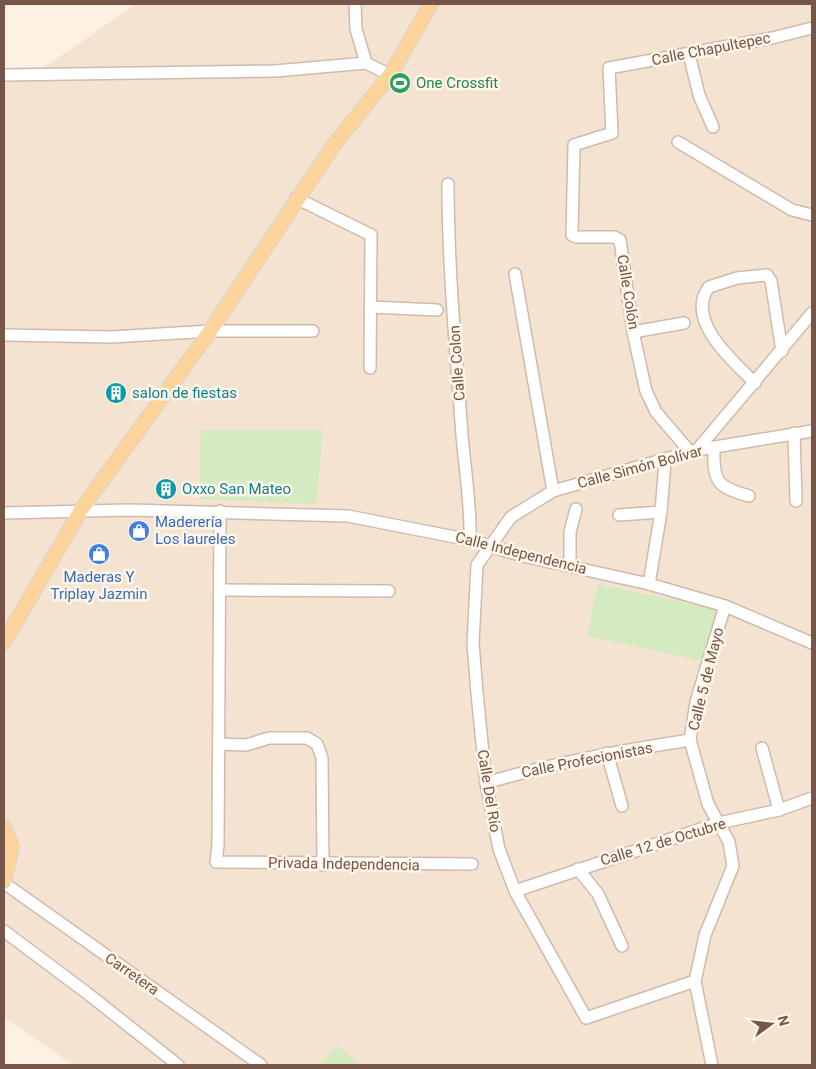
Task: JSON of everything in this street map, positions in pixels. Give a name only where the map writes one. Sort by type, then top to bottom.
[{"type":"main road","points":[[4,642],[81,510],[210,330],[296,198],[333,146],[390,75],[431,4]]},
{"type":"main road","points":[[4,827],[12,847],[4,882]]},
{"type":"street","points":[[355,4],[356,29],[366,63]]},
{"type":"street","name":"Calle Chapultepec","points":[[608,68],[689,54],[812,28]]},
{"type":"street","points":[[689,54],[699,95],[713,127]]},
{"type":"street","points":[[4,75],[275,70],[366,63],[390,75]]},
{"type":"street","name":"Calle Colón","points":[[608,68],[612,133],[574,146],[572,234],[576,237],[614,237],[620,240],[633,332],[646,391],[656,412],[694,452]]},
{"type":"street","points":[[678,142],[792,210],[812,215]]},
{"type":"street","name":"Calle Colon","points":[[448,184],[448,235],[462,437],[471,510],[470,540]]},
{"type":"street","points":[[296,198],[371,235],[370,368]]},
{"type":"street","points":[[515,274],[554,490]]},
{"type":"street","points":[[754,382],[722,350],[710,332],[703,313],[702,304],[709,287],[737,278],[767,275],[771,281],[782,352]]},
{"type":"street","points":[[371,308],[437,310]]},
{"type":"street","points":[[694,452],[782,352],[812,313]]},
{"type":"street","points":[[633,332],[684,323]]},
{"type":"street","points":[[4,335],[112,337],[210,330],[313,331]]},
{"type":"street","name":"Calle Simón Bolívar","points":[[489,546],[511,516],[554,490],[694,452],[812,431]]},
{"type":"street","points":[[794,433],[796,500]]},
{"type":"street","points":[[714,448],[714,472],[717,481],[729,490],[749,496]]},
{"type":"street","points":[[649,584],[661,512],[665,461]]},
{"type":"street","points":[[570,565],[570,532],[576,509]]},
{"type":"street","name":"Calle Independencia","points":[[4,513],[81,510],[220,511],[348,516],[470,540],[523,556],[649,584],[725,606],[812,643]]},
{"type":"street","points":[[220,511],[219,744],[246,746],[269,738],[307,738],[317,744],[322,758],[323,865]]},
{"type":"street","points":[[619,515],[661,512]]},
{"type":"street","name":"Calle Del Río","points":[[489,546],[477,565],[473,643],[486,782],[499,849],[515,891],[586,1018],[695,981]]},
{"type":"street","points":[[221,590],[389,591]]},
{"type":"street","name":"Calle 5 de Mayo","points":[[712,1065],[695,981],[705,935],[732,872],[730,842],[708,804],[690,740],[696,702],[725,606]]},
{"type":"street","name":"Calle Profecionistas","points":[[486,782],[546,765],[690,740]]},
{"type":"street","name":"Privada Independencia","points":[[219,744],[218,845],[216,862],[323,865],[472,864]]},
{"type":"street","points":[[762,748],[779,810]]},
{"type":"street","points":[[607,753],[622,806]]},
{"type":"street","name":"Calle 12 de Octubre","points":[[515,891],[719,823],[779,810],[812,798]]},
{"type":"street","points":[[578,869],[598,894],[622,946]]},
{"type":"street","name":"Carretera","points":[[4,882],[262,1065]]},
{"type":"street","points":[[4,931],[87,993],[178,1065]]},
{"type":"shaded area","points":[[136,4],[812,4],[812,1065],[73,1065],[4,1017],[4,84],[49,64]]},
{"type":"green space","points":[[201,430],[323,430],[316,504],[199,499]]},
{"type":"green space","points":[[598,584],[718,610],[707,662],[587,636]]},
{"type":"green space","points":[[337,1045],[360,1065],[320,1065]]},
{"type":"place","name":"One Crossfit","points":[[400,83]]},
{"type":"place","name":"salon de fiestas","points":[[116,393]]},
{"type":"place","name":"Oxxo San Mateo","points":[[166,489]]},
{"type":"place","name":"Maderería Los laureles","points":[[139,531]]},
{"type":"place","name":"Maderas Y Triplay Jazmin","points":[[99,554]]}]
